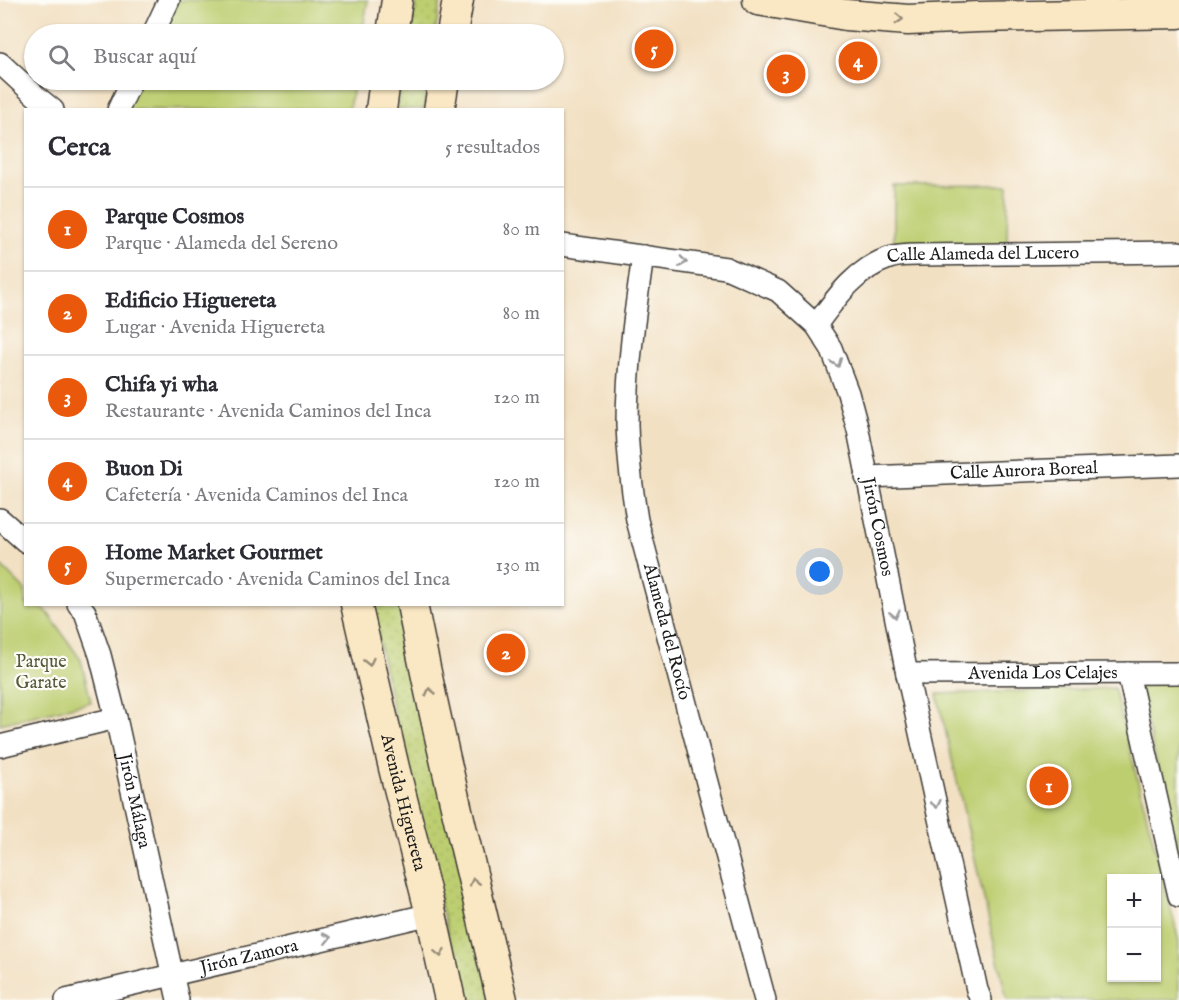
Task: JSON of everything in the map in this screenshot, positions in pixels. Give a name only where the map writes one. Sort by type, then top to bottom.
[{"type":"main road","points":[[393,24],[397,0]]},
{"type":"main road","points":[[454,24],[458,0]]},
{"type":"main road","points":[[758,0],[846,15],[908,20],[978,8],[1179,13]]},
{"type":"main road","points":[[381,108],[384,90]]},
{"type":"main road","points":[[439,108],[442,90]]},
{"type":"main road","name":"Avenida Higuereta","points":[[356,606],[393,768],[431,914],[450,1000]]},
{"type":"main road","points":[[412,606],[438,729],[502,1000]]},
{"type":"street","points":[[158,24],[169,0]]},
{"type":"street","points":[[0,63],[24,85]]},
{"type":"street","points":[[29,90],[51,108]]},
{"type":"street","points":[[119,108],[127,90]]},
{"type":"street","name":"Jirón Cosmos","points":[[564,245],[726,268],[778,291],[816,324],[831,348],[848,393],[858,430],[908,674],[981,1000]]},
{"type":"street","name":"Calle Alameda del Lucero","points":[[816,324],[843,290],[865,269],[890,257],[1179,252]]},
{"type":"street","name":"Alameda del Rocío","points":[[643,256],[632,336],[627,426],[630,474],[637,520],[765,1000]]},
{"type":"street","name":"Calle Aurora Boreal","points":[[866,477],[1179,465]]},
{"type":"street","points":[[0,519],[24,540]]},
{"type":"street","name":"Jirón Málaga","points":[[80,606],[85,612],[100,655],[116,718],[178,1000]]},
{"type":"street","points":[[1128,673],[1179,896]]},
{"type":"street","name":"Avenida Los Celajes","points":[[908,674],[1179,673]]},
{"type":"street","points":[[0,746],[116,718]]},
{"type":"street","name":"Jirón Zamora","points":[[66,1000],[431,914]]},
{"type":"green space","points":[[174,0],[368,0],[364,24],[163,24]]},
{"type":"green space","points":[[417,0],[441,0],[437,24],[412,24]]},
{"type":"green space","points":[[133,90],[352,90],[349,108],[125,108]]},
{"type":"green space","points":[[400,90],[427,90],[424,108],[397,108]]},
{"type":"green space","points":[[1008,185],[1007,244],[894,244],[894,186]]},
{"type":"green space","name":"Parque Garate","points":[[0,565],[24,589],[24,606],[41,606],[81,660],[91,702],[0,724]]},
{"type":"green space","points":[[371,606],[403,606],[492,1000],[464,1000],[394,715]]},
{"type":"green space","points":[[1142,679],[1179,679],[1179,859],[1138,685]]},
{"type":"green space","points":[[1114,688],[1179,941],[1179,1000],[1007,1000],[937,694]]},
{"type":"place","name":"Home Market Gourmet","points":[[654,49]]},
{"type":"place","name":"Buon Di","points":[[858,61]]},
{"type":"place","name":"Chifa yi wha","points":[[786,74]]},
{"type":"place","name":"Edificio Higuereta","points":[[506,653]]},
{"type":"place","name":"Parque Cosmos","points":[[1049,786]]}]
